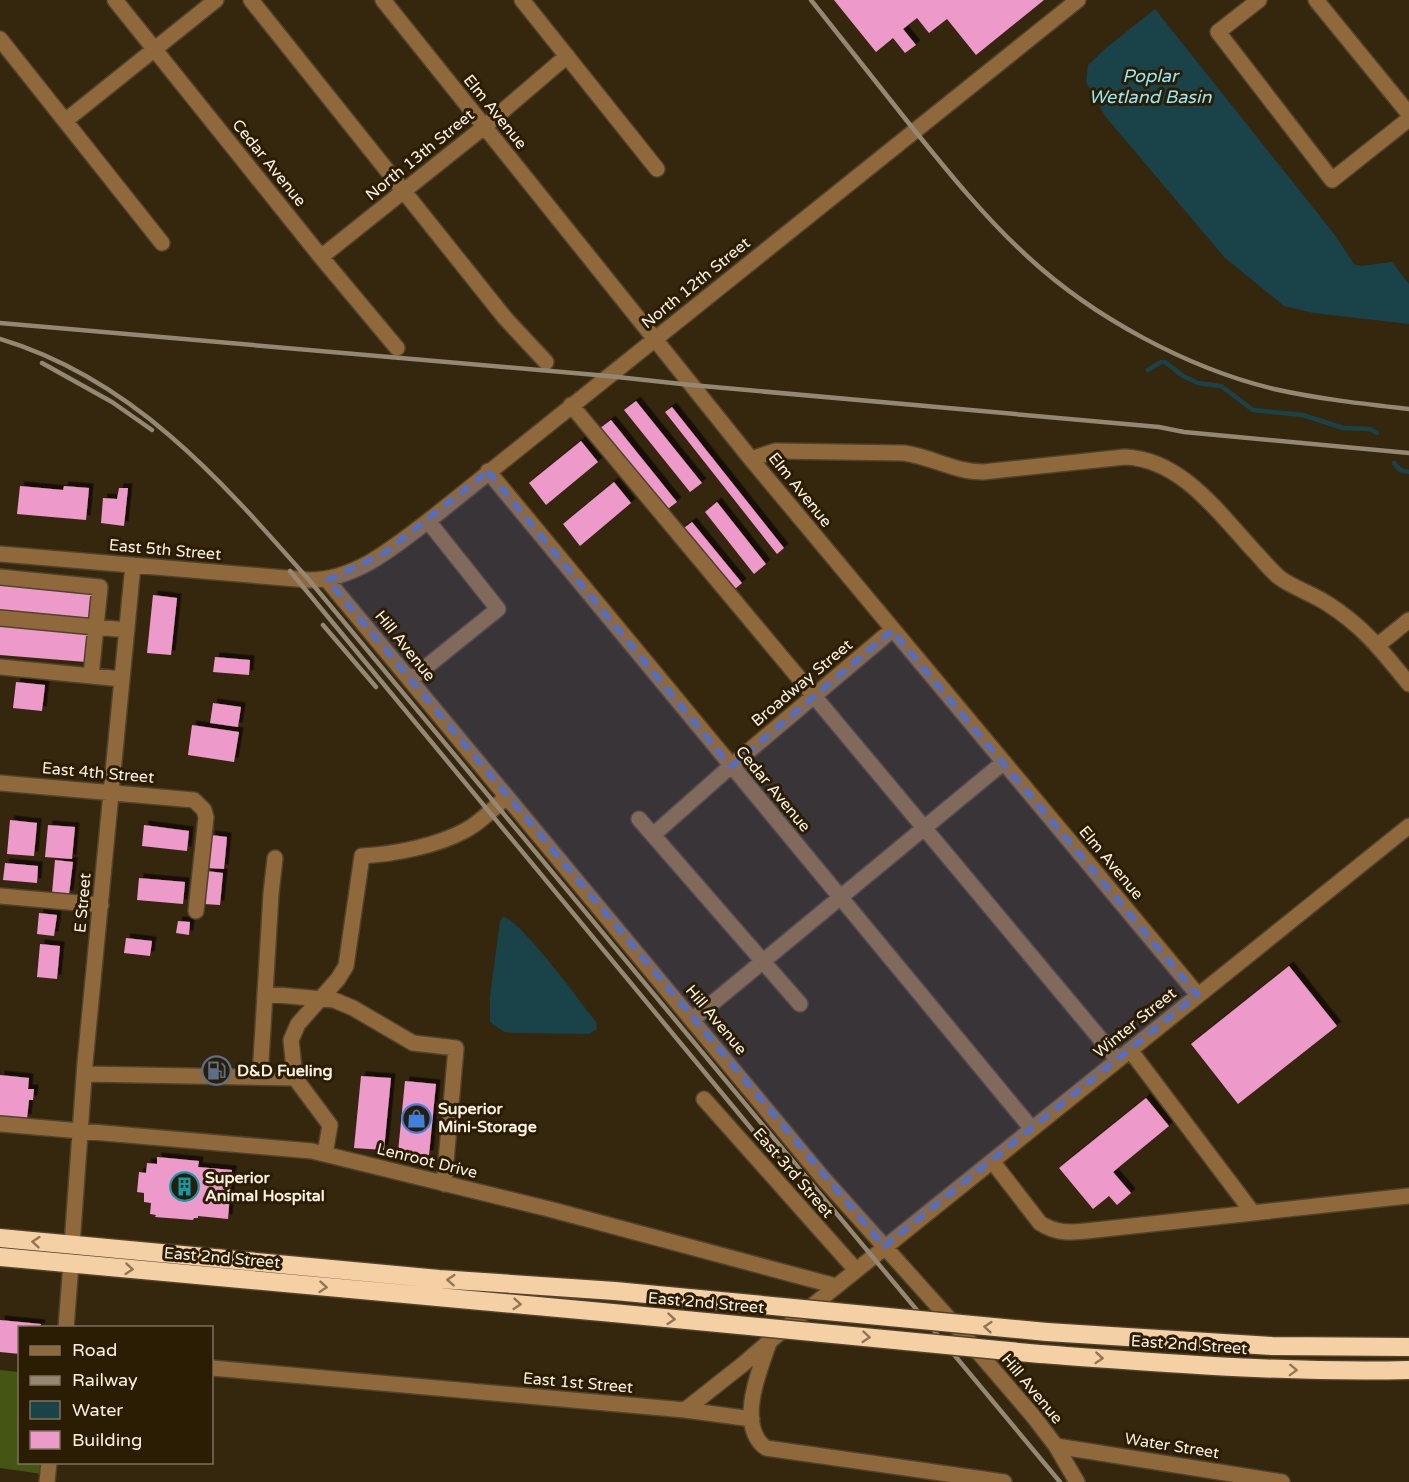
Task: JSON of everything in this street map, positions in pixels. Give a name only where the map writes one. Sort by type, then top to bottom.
[{"type":"highway","name":"East 2nd Street","points":[[0,1238],[71,1254],[613,1313],[1040,1354],[1265,1370],[1338,1372],[1409,1370]]},
{"type":"highway","name":"East 2nd Street","points":[[0,1257],[71,1254],[615,1291],[1047,1332],[1272,1346],[1409,1347]]},
{"type":"street","name":"Cedar Avenue","points":[[115,0],[397,348]]},
{"type":"street","points":[[65,121],[216,0]]},
{"type":"street","points":[[251,0],[506,318],[546,362]]},
{"type":"street","name":"Elm Avenue","points":[[383,0],[751,459],[1198,995]]},
{"type":"street","points":[[522,0],[657,169]]},
{"type":"street","name":"North 12th Street","points":[[327,580],[365,564],[428,521],[1078,0]]},
{"type":"street","points":[[1259,0],[1218,32],[1332,180],[1409,119]]},
{"type":"street","points":[[1316,0],[1409,114]]},
{"type":"street","points":[[0,39],[162,243]]},
{"type":"street","name":"North 13th Street","points":[[321,257],[484,127],[567,56]]},
{"type":"street","points":[[571,405],[925,828],[1124,1055],[1252,1213]]},
{"type":"street","points":[[751,459],[775,451],[904,453],[972,472],[1125,457],[1146,459],[1174,473],[1199,493],[1281,579],[1328,604],[1359,626],[1378,645],[1409,684]]},
{"type":"street","name":"Cedar Avenue","points":[[488,471],[1032,1128]]},
{"type":"street","points":[[410,680],[498,609],[428,521]]},
{"type":"street","name":"East 5th Street","points":[[0,554],[327,580]]},
{"type":"street","name":"E Street","points":[[66,1326],[84,1074],[133,565]]},
{"type":"street","points":[[0,578],[100,587],[91,676]]},
{"type":"street","name":"Hill Avenue","points":[[327,580],[823,1178],[953,1323],[1056,1446],[1077,1482]]},
{"type":"street","points":[[0,618],[127,630]]},
{"type":"street","points":[[1378,645],[1409,620]]},
{"type":"street","name":"Broadway Street","points":[[653,835],[892,630]]},
{"type":"street","points":[[0,667],[122,679]]},
{"type":"street","points":[[692,1020],[1004,762]]},
{"type":"street","name":"East 4th Street","points":[[0,783],[194,800],[204,810],[206,817],[196,911]]},
{"type":"street","points":[[325,1154],[330,1125],[295,1078],[290,1047],[293,1032],[304,1016],[344,972],[348,960],[362,856],[403,851],[461,832],[479,821],[506,797]]},
{"type":"street","points":[[639,819],[800,1004]]},
{"type":"street","name":"Winter Street","points":[[884,1247],[1409,826]]},
{"type":"street","points":[[260,1077],[275,858]]},
{"type":"street","points":[[0,896],[100,905]]},
{"type":"street","points":[[266,994],[322,998],[343,1003],[413,1043],[456,1048],[444,1184]]},
{"type":"street","points":[[84,1074],[295,1078]]},
{"type":"street","name":"East 3rd Street","points":[[704,1099],[856,1270]]},
{"type":"street","name":"Lenroot Drive","points":[[0,1124],[312,1151],[549,1209],[836,1286]]},
{"type":"street","points":[[992,1161],[1040,1223],[1047,1228],[1062,1232],[1409,1196]]},
{"type":"street","points":[[685,1410],[884,1247]]},
{"type":"street","points":[[770,1341],[755,1387],[752,1419],[756,1437],[764,1446],[769,1449],[1004,1482]]},
{"type":"street","name":"East 1st Street","points":[[213,1368],[685,1410],[752,1419]]},
{"type":"street","name":"Water Street","points":[[1056,1446],[1282,1482]]},
{"type":"street","points":[[47,1482],[49,1464]]},
{"type":"highlighted area","points":[[488,471],[731,766],[892,630],[1198,995],[884,1247],[327,580],[385,552]]},
{"type":"green space","points":[[0,1370],[18,1372],[18,1464],[43,1464],[42,1474],[0,1468]]},
{"type":"water","name":"Poplar Wetland Basin","points":[[1155,9],[1335,235],[1354,264],[1361,266],[1392,262],[1409,284],[1409,324],[1313,313],[1284,306],[1225,258],[1105,116],[1086,82],[1088,65]]},
{"type":"water","points":[[503,917],[511,921],[536,946],[596,1022],[597,1029],[589,1034],[515,1033],[504,1032],[490,1022],[490,996],[500,921]]},
{"type":"building","points":[[834,0],[1044,0],[976,55],[947,19],[929,33],[917,18],[903,29],[916,45],[905,53],[893,38],[876,52]]},
{"type":"building","points":[[636,401],[702,483],[690,492],[624,410]]},
{"type":"building","points":[[672,407],[784,548],[777,554],[665,412]]},
{"type":"building","points":[[611,420],[677,502],[665,511],[599,429]]},
{"type":"building","points":[[581,441],[598,462],[546,505],[529,483]]},
{"type":"building","points":[[614,482],[631,503],[580,546],[563,524]]},
{"type":"building","points":[[20,486],[63,490],[64,486],[89,488],[86,520],[17,514]]},
{"type":"building","points":[[119,488],[128,488],[124,526],[101,523],[103,498],[117,499]]},
{"type":"building","points":[[717,502],[766,564],[754,574],[705,512]]},
{"type":"building","points":[[692,522],[742,583],[730,593],[680,531]]},
{"type":"building","points":[[0,582],[93,591],[91,620],[0,611]]},
{"type":"building","points":[[153,595],[177,598],[171,655],[147,653]]},
{"type":"building","points":[[0,626],[89,634],[86,662],[0,655]]},
{"type":"building","points":[[215,657],[250,660],[249,675],[213,672]]},
{"type":"building","points":[[16,682],[45,685],[42,711],[13,708]]},
{"type":"building","points":[[213,703],[241,707],[238,727],[210,723]]},
{"type":"building","points":[[192,725],[239,732],[234,762],[188,755]]},
{"type":"building","points":[[10,820],[37,823],[34,856],[7,854]]},
{"type":"building","points":[[48,825],[75,827],[72,859],[45,857]]},
{"type":"building","points":[[144,825],[189,831],[187,851],[142,846]]},
{"type":"building","points":[[211,835],[227,837],[224,869],[208,868]]},
{"type":"building","points":[[55,860],[73,862],[69,895],[52,893]]},
{"type":"building","points":[[5,863],[38,866],[37,883],[3,880]]},
{"type":"building","points":[[207,871],[223,873],[220,905],[204,904]]},
{"type":"building","points":[[139,878],[185,882],[183,904],[137,900]]},
{"type":"building","points":[[39,913],[57,915],[54,936],[37,934]]},
{"type":"building","points":[[178,921],[190,922],[189,935],[176,933]]},
{"type":"building","points":[[126,938],[152,941],[150,956],[124,953]]},
{"type":"building","points":[[40,944],[60,946],[57,979],[37,977]]},
{"type":"building","points":[[1289,966],[1337,1026],[1238,1104],[1191,1044]]},
{"type":"building","points":[[0,1075],[29,1078],[28,1089],[34,1089],[33,1100],[29,1100],[27,1119],[0,1116]]},
{"type":"building","points":[[361,1076],[391,1078],[384,1150],[354,1148]]},
{"type":"building","points":[[405,1081],[436,1084],[429,1155],[398,1152]]},
{"type":"building","points":[[1146,1098],[1169,1126],[1113,1172],[1131,1193],[1117,1205],[1109,1196],[1093,1209],[1059,1168]]},
{"type":"building","name":"Superior Animal Hospital","points":[[157,1157],[199,1161],[198,1167],[232,1170],[228,1219],[198,1216],[193,1220],[155,1217],[156,1215],[150,1214],[151,1203],[144,1202],[144,1193],[137,1192],[139,1172],[146,1173],[147,1163],[157,1164]]},
{"type":"building","points":[[0,1320],[41,1324],[40,1326],[18,1326],[18,1354],[0,1352]]},
{"type":"waterway","points":[[1148,370],[1165,362],[1183,376],[1198,383],[1221,386],[1253,410],[1303,415],[1343,428],[1370,429],[1377,433]]},
{"type":"waterway","points":[[1394,463],[1400,470],[1409,472]]},
{"type":"railway","points":[[811,0],[921,139],[980,208],[1028,257],[1054,279],[1111,320],[1175,354],[1241,380],[1308,396],[1409,409]]},
{"type":"railway","points":[[0,323],[608,376],[1159,427],[1184,432],[1409,453]]},
{"type":"railway","points":[[0,339],[48,357],[92,379],[133,406],[171,437],[242,505],[309,580],[1060,1482]]},
{"type":"railway","points":[[42,363],[112,402],[152,430]]},
{"type":"railway","points":[[290,571],[759,1138],[788,1168]]},
{"type":"railway","points":[[323,625],[376,687]]},
{"type":"place","name":"D&D Fueling","points":[[216,1071]]},
{"type":"place","name":"Superior Mini-Storage","points":[[417,1118]]},
{"type":"place","name":"Superior Animal Hospital","points":[[184,1187]]}]
